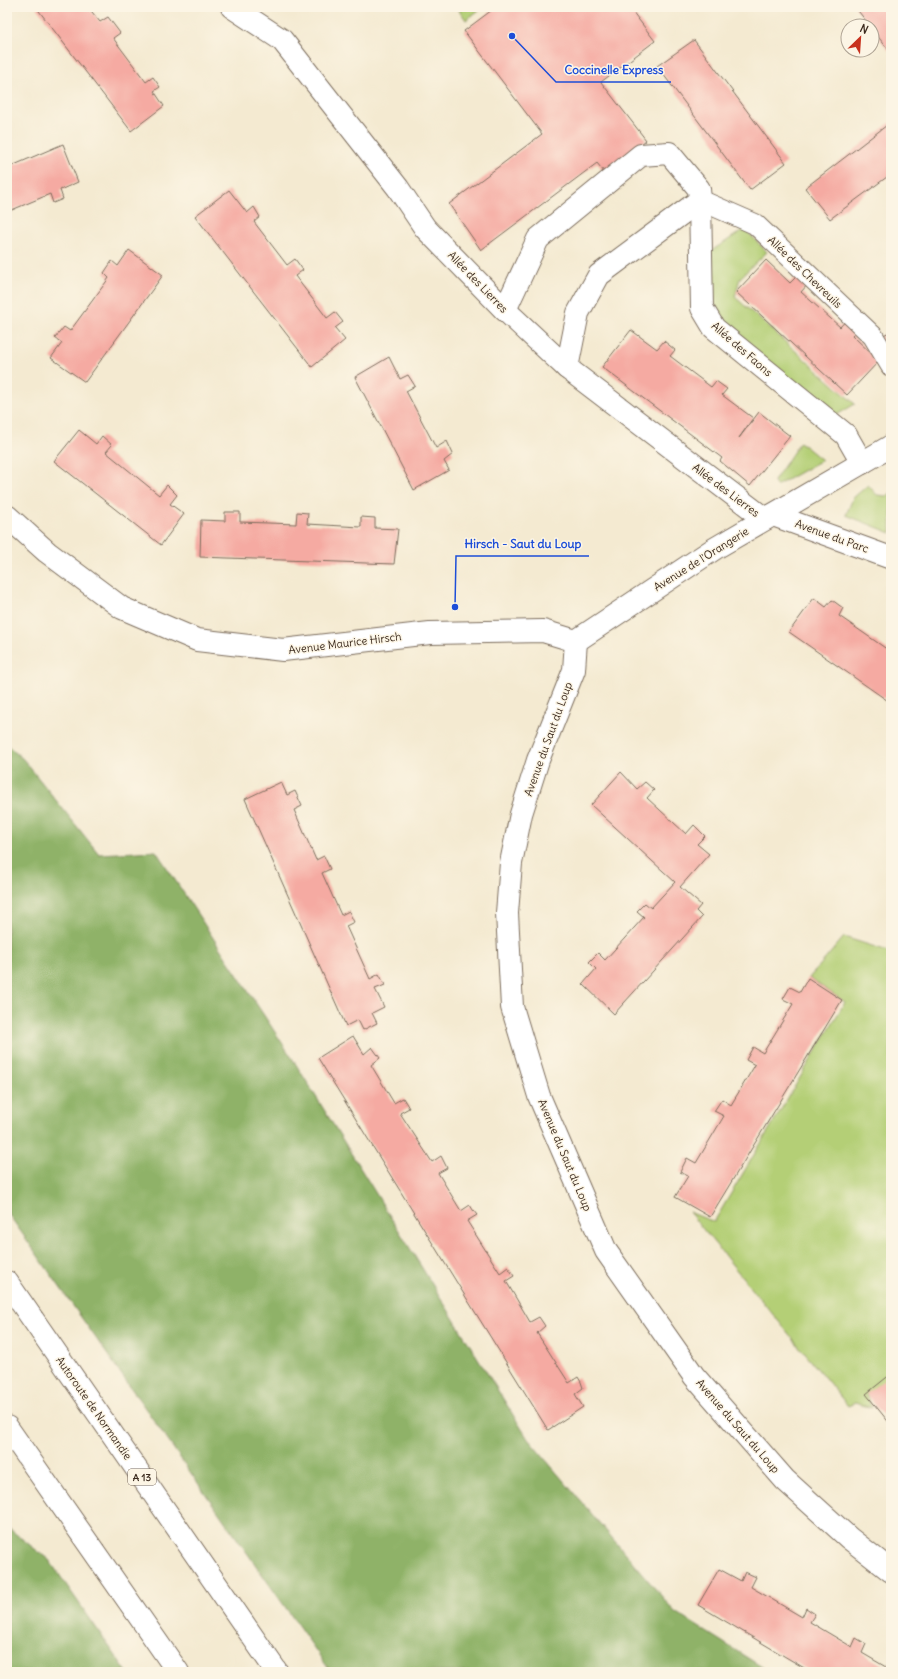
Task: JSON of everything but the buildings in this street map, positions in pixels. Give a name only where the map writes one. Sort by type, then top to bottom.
[{"type":"main road","name":"Allée des Lierres","points":[[232,7],[282,40],[398,188],[425,228],[505,310],[567,368],[769,517]]},
{"type":"main road","name":"Allée des Faons","points":[[505,310],[538,239],[641,155],[668,153],[699,189],[702,308],[714,328],[846,435],[862,463]]},
{"type":"main road","points":[[567,368],[578,313],[599,276],[700,200]]},
{"type":"main road","name":"Avenue de l'Orangerie","points":[[576,640],[714,549],[891,446]]},
{"type":"main road","name":"Avenue Maurice Hirsch","points":[[7,516],[47,552],[122,608],[197,640],[283,650],[430,633],[543,631],[576,640]]},
{"type":"main road","name":"Avenue du Parc","points":[[769,517],[891,558]]},
{"type":"main road","name":"Avenue du Saut du Loup","points":[[576,640],[574,670],[538,760],[521,814],[511,863],[507,912],[512,1008],[539,1096],[606,1251],[694,1376],[785,1480],[848,1538],[891,1571]]},
{"type":"main road","name":"Autoroute de Normandie","points":[[7,1282],[277,1672]]},
{"type":"main road","points":[[7,1427],[178,1672]]},
{"type":"street","name":"Allée des Chevreuils","points":[[700,200],[755,224],[873,336],[891,366]]},
{"type":"green space","points":[[457,7],[483,7],[466,20]]},
{"type":"green space","points":[[745,229],[767,252],[740,278],[735,297],[855,404],[835,416],[720,325],[708,303],[711,251]]},
{"type":"green space","points":[[800,442],[822,460],[776,486],[774,481]]},
{"type":"green space","points":[[868,485],[877,495],[886,496],[891,493],[891,533],[846,515],[853,498]]},
{"type":"green space","points":[[7,745],[23,759],[99,854],[156,851],[292,1058],[528,1439],[675,1612],[770,1672],[331,1672],[7,1212]]},
{"type":"green space","points":[[844,937],[891,952],[891,1375],[866,1395],[872,1408],[855,1403],[848,1406],[689,1212],[714,1222],[845,1002],[809,978]]},
{"type":"green space","points":[[7,1524],[12,1531],[49,1560],[127,1672],[7,1672]]},
{"type":"place","name":"Coccinelle Express","points":[[512,36]]},
{"type":"place","name":"Hirsch - Saut du Loup","points":[[455,607]]}]
